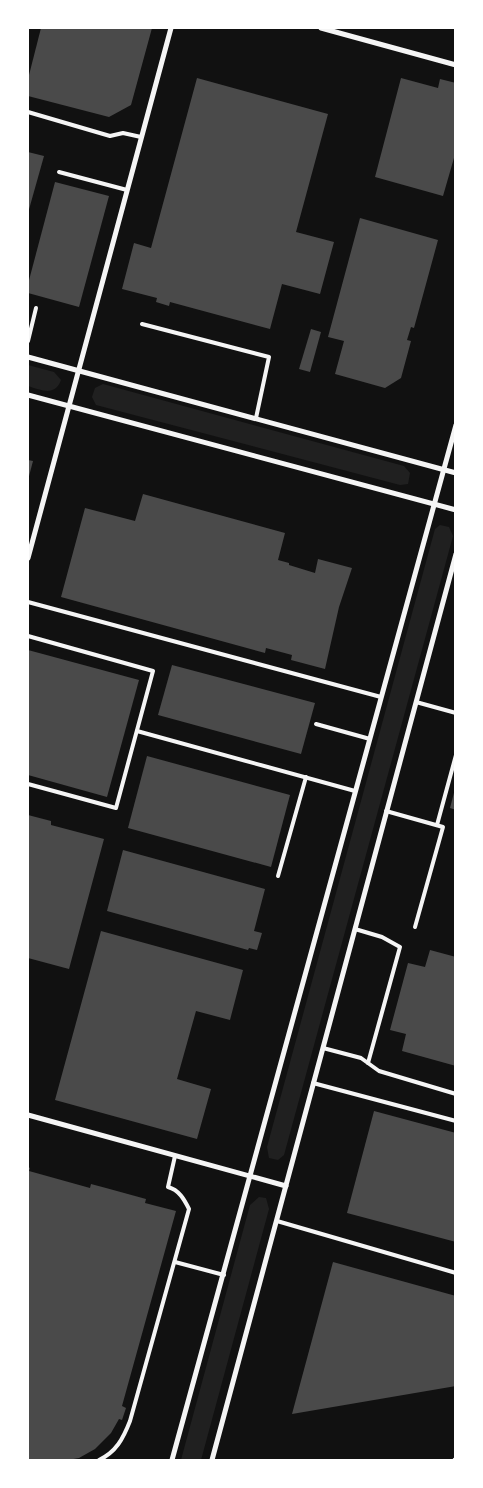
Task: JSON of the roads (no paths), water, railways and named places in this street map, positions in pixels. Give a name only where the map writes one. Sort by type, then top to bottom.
[{"type":"street","points":[[28,558],[171,28]]},
{"type":"street","points":[[321,28],[456,65]]},
{"type":"street","points":[[28,357],[456,473]]},
{"type":"street","points":[[28,395],[456,510]]},
{"type":"street","points":[[172,1460],[456,425]]},
{"type":"street","points":[[212,1460],[386,811],[453,575],[456,554]]},
{"type":"street","points":[[28,1115],[286,1186]]},
{"type":"lane","points":[[28,112],[110,136],[123,133],[141,137]]},
{"type":"lane","points":[[59,172],[127,190]]},
{"type":"lane","points":[[28,340],[36,308]]},
{"type":"lane","points":[[142,324],[269,357],[256,418]]},
{"type":"lane","points":[[28,602],[381,697]]},
{"type":"lane","points":[[28,636],[153,671],[116,808],[28,784]]},
{"type":"lane","points":[[416,702],[456,713]]},
{"type":"lane","points":[[316,724],[370,739]]},
{"type":"lane","points":[[137,731],[355,791]]},
{"type":"lane","points":[[436,825],[456,755]]},
{"type":"lane","points":[[278,876],[306,777]]},
{"type":"lane","points":[[386,811],[443,827],[415,927]]},
{"type":"lane","points":[[355,930],[382,937],[400,947],[368,1064]]},
{"type":"lane","points":[[323,1048],[361,1058],[379,1071],[456,1094]]},
{"type":"lane","points":[[313,1083],[456,1121]]},
{"type":"lane","points":[[99,1460],[110,1455],[124,1438],[189,1209],[185,1200],[174,1188],[168,1186],[175,1156]]},
{"type":"lane","points":[[277,1221],[456,1273]]},
{"type":"lane","points":[[175,1262],[224,1275]]}]
